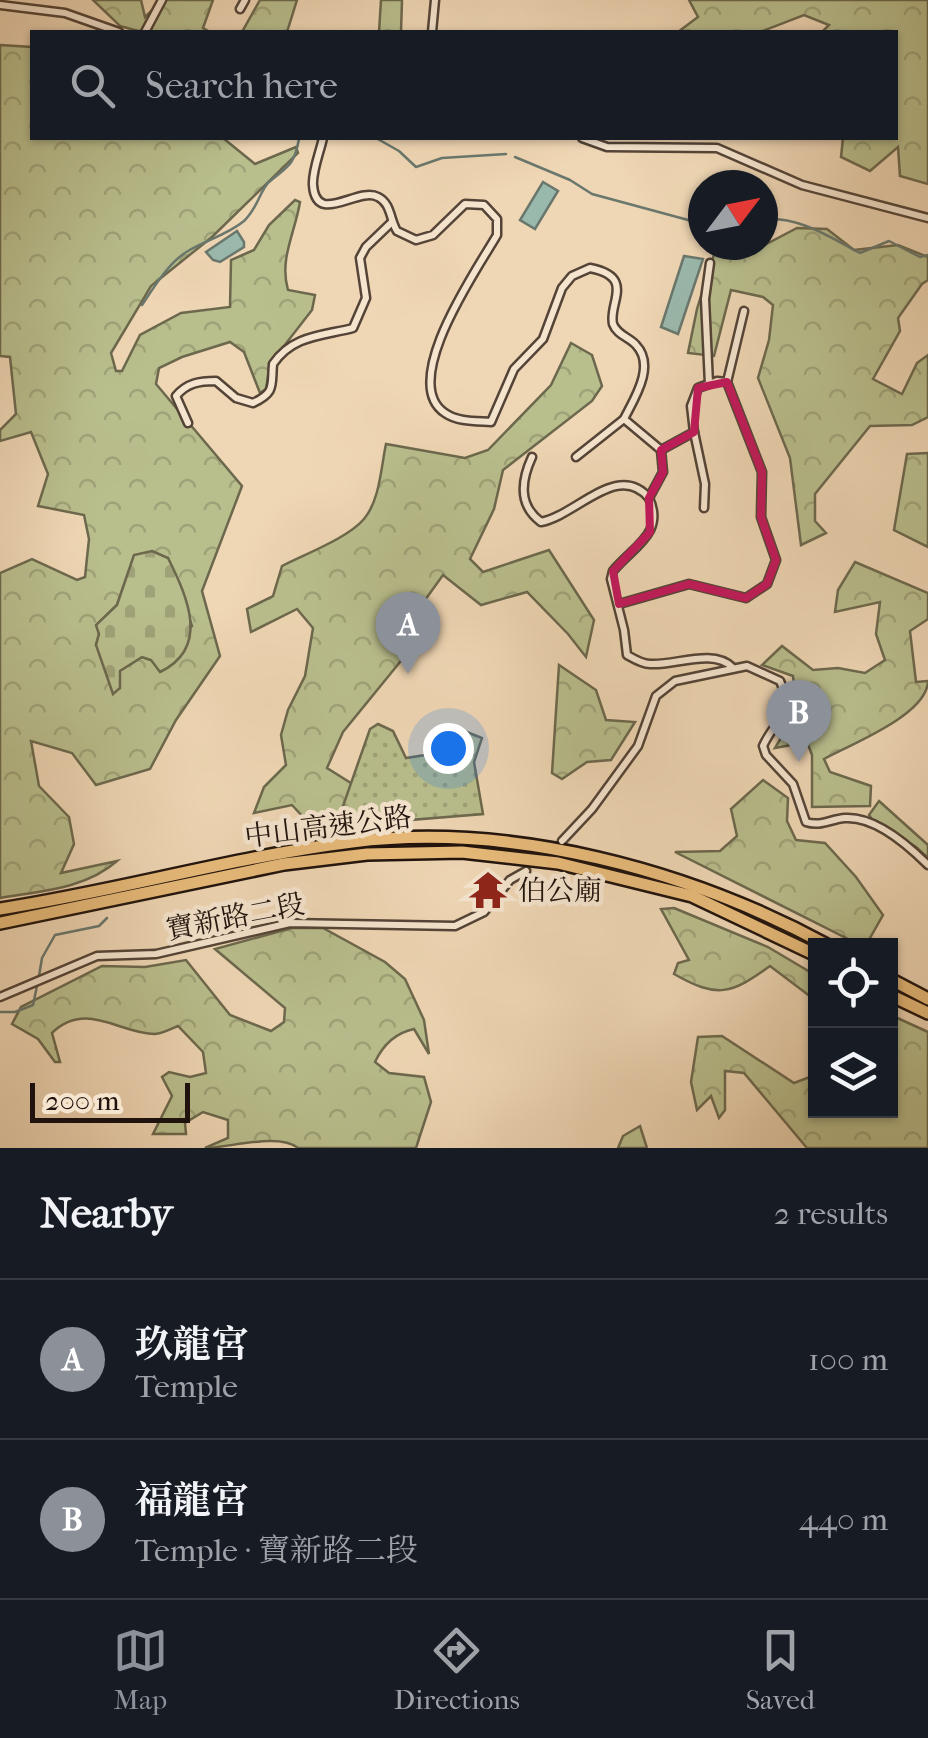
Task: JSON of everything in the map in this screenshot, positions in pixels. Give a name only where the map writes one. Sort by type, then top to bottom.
[{"type":"highway","name":"中山高速公路","points":[[0,909],[270,854],[370,840],[470,840],[572,853],[638,867],[762,912],[813,938]]},
{"type":"highway","name":"中山高速公路","points":[[0,923],[284,864],[366,854],[462,852],[558,864],[665,888],[692,896],[808,951]]},
{"type":"highway","points":[[898,982],[928,998]]},
{"type":"highway","points":[[898,999],[928,1013]]},
{"type":"street","points":[[147,30],[162,0]]},
{"type":"street","points":[[240,9],[245,0]]},
{"type":"street","points":[[432,30],[435,0]]},
{"type":"street","points":[[0,5],[66,13],[113,30]]},
{"type":"street","points":[[323,140],[313,184],[318,198],[334,206],[364,193],[376,195],[385,202],[392,222],[405,236],[416,240],[433,235],[464,204],[484,205],[496,220],[497,235],[436,343],[431,387],[432,398],[441,411],[458,418],[491,422],[514,368],[543,339],[562,288],[572,276],[590,268],[601,270],[614,282],[618,301],[612,322],[618,332],[638,346],[644,372],[624,419],[576,457]]},
{"type":"street","points":[[587,140],[606,147],[717,148],[802,185],[928,218]]},
{"type":"street","points":[[188,423],[176,396],[184,386],[216,381],[236,398],[253,403],[264,398],[273,386],[273,364],[292,344],[306,337],[353,328],[366,298],[360,258],[392,222]]},
{"type":"street","points":[[709,384],[704,299],[710,264]]},
{"type":"street","points":[[619,604],[689,584],[746,598],[767,584],[776,560],[760,517],[762,472],[726,382],[744,311]]},
{"type":"street","points":[[704,508],[705,484],[691,406],[698,388],[726,382]]},
{"type":"street","points":[[624,419],[661,450],[663,472],[649,498]]},
{"type":"street","points":[[661,450],[694,432]]},
{"type":"street","points":[[532,458],[524,475],[523,492],[528,512],[541,522],[558,519],[621,483],[640,486],[649,498],[655,511],[650,532],[613,571],[611,579],[627,656],[646,665],[705,659],[726,661],[732,667]]},
{"type":"street","points":[[562,841],[638,746],[656,696],[665,686],[747,666],[780,680],[786,697],[785,714],[763,746],[766,755],[792,784],[806,822],[814,825],[857,819],[904,843],[928,865]]},
{"type":"street","name":"寶新路二段","points":[[0,997],[97,956],[156,954],[290,924],[455,926],[484,912],[510,880],[526,870]]},
{"type":"highlighted area","points":[[727,382],[762,472],[761,517],[776,560],[767,584],[746,598],[689,584],[619,604],[613,571],[650,532],[649,498],[663,472],[661,450],[694,432],[698,388]]},
{"type":"green space","points":[[93,0],[141,0],[145,17],[163,0],[213,0],[203,28],[206,30],[134,30],[120,26]]},
{"type":"green space","points":[[260,0],[297,0],[288,30],[243,30]]},
{"type":"green space","points":[[381,0],[402,0],[401,30],[379,30]]},
{"type":"green space","points":[[689,0],[928,0],[928,184],[900,176],[898,147],[870,171],[841,157],[843,140],[898,140],[898,30],[824,30],[829,25],[804,15],[765,30],[681,30],[698,17]]},
{"type":"green space","points":[[0,45],[30,47],[30,140],[225,140],[255,164],[296,147],[298,153],[212,237],[151,286],[111,353],[116,371],[122,371],[140,335],[181,313],[230,307],[231,260],[254,250],[269,225],[295,200],[300,202],[286,279],[288,290],[315,295],[312,310],[270,364],[266,389],[260,393],[244,352],[230,342],[159,368],[156,384],[242,486],[202,591],[220,656],[176,720],[150,769],[96,785],[72,753],[31,741],[39,786],[69,817],[74,844],[61,873],[117,861],[77,883],[0,898],[0,573],[32,559],[77,580],[85,577],[89,539],[84,515],[38,506],[48,474],[31,432],[0,441],[0,430],[16,414],[10,357],[0,356]],"holes":[[[134,556],[168,558],[192,626],[151,660],[142,657],[119,671],[96,645],[97,625],[117,605]]]},
{"type":"green space","points":[[797,228],[827,229],[854,250],[898,245],[928,257],[928,280],[898,318],[900,331],[873,379],[902,394],[917,363],[928,355],[928,417],[912,425],[870,426],[815,494],[815,521],[826,533],[801,545],[790,458],[758,378],[769,340],[773,305],[763,297],[731,290],[714,356],[688,353],[712,260],[778,260],[778,238]]},
{"type":"green space","points":[[571,343],[592,355],[602,386],[592,401],[503,470],[494,509],[470,559],[483,572],[549,550],[594,620],[586,657],[527,592],[481,605],[443,575],[420,607],[429,634],[400,662],[343,732],[327,768],[354,785],[340,816],[304,818],[292,805],[254,813],[264,787],[286,765],[281,735],[305,676],[313,628],[297,609],[251,632],[247,609],[273,596],[282,566],[337,539],[364,519],[377,493],[386,444],[465,458],[488,450],[551,385]]},
{"type":"green space","points":[[928,453],[928,547],[894,530],[907,454]]},
{"type":"green space","points":[[152,551],[168,558],[175,573],[187,605],[190,636],[176,662],[160,672],[151,660],[142,657],[120,671],[120,688],[113,694],[96,645],[96,625],[117,605],[134,555]]},
{"type":"green space","points":[[855,562],[928,593],[928,619],[910,631],[916,682],[928,681],[924,693],[902,717],[824,759],[830,772],[871,786],[870,806],[812,807],[812,755],[807,742],[775,748],[797,711],[793,676],[762,665],[782,646],[813,670],[838,668],[865,673],[885,660],[876,634],[880,602],[835,612],[838,590]]},
{"type":"green space","points":[[559,665],[596,690],[606,720],[635,722],[611,760],[587,762],[562,779],[552,773]]},
{"type":"green space","points":[[378,724],[393,731],[406,758],[425,755],[452,726],[482,738],[474,762],[483,814],[336,826],[370,729]]},
{"type":"green space","points":[[763,780],[788,798],[787,821],[796,840],[825,843],[883,915],[870,938],[846,938],[675,852],[720,851],[737,836],[731,809]]},
{"type":"green space","points":[[879,801],[928,845],[928,858],[874,822],[869,815]]},
{"type":"green space","points":[[674,908],[768,947],[808,971],[808,995],[770,966],[745,983],[724,990],[702,987],[674,974],[678,963],[689,960],[661,909]]},
{"type":"green space","points":[[292,928],[323,928],[385,962],[405,979],[424,1020],[429,1054],[414,1029],[390,1041],[375,1062],[389,1073],[424,1077],[431,1102],[416,1148],[298,1148],[290,1143],[267,1141],[205,1148],[228,1138],[228,1120],[203,1112],[185,1123],[186,1134],[153,1134],[172,1096],[162,1077],[169,1072],[190,1077],[206,1073],[203,1052],[178,1026],[155,1034],[78,1019],[52,1033],[60,1062],[55,1062],[38,1039],[12,1024],[21,1007],[102,966],[145,967],[186,960],[230,1015],[271,1031],[284,1022],[285,1008],[215,949]]},
{"type":"green space","points":[[898,1018],[928,1032],[928,1148],[807,1148],[744,1073],[725,1071],[725,1110],[719,1118],[711,1096],[697,1110],[691,1082],[698,1037],[722,1036],[794,1083],[808,1078],[808,1118],[898,1118]]},
{"type":"green space","points":[[640,1126],[647,1148],[618,1148],[623,1136]]},
{"type":"shaded area","points":[[543,182],[558,191],[535,229],[520,220]]},
{"type":"shaded area","points":[[237,231],[244,247],[220,262],[213,260],[206,252]]},
{"type":"shaded area","points":[[684,256],[688,260],[703,260],[678,334],[661,327]]},
{"type":"waterway","points":[[142,305],[162,275],[181,256],[244,221],[266,185],[289,165],[299,140]]},
{"type":"waterway","points":[[380,140],[416,167],[442,158],[506,154]]},
{"type":"waterway","points":[[515,157],[570,180],[592,194],[688,220]]},
{"type":"waterway","points":[[778,219],[802,224],[860,253],[889,241],[920,257],[928,255]]},
{"type":"waterway","points":[[39,976],[42,958],[55,935],[99,926],[107,918]]},
{"type":"waterway","points":[[0,1012],[15,1012],[33,1005],[37,986]]},
{"type":"tunnel","points":[[526,871],[562,841]]},
{"type":"place","name":"玖龍宮","points":[[408,674]]},
{"type":"place","name":"福龍宮","points":[[799,762]]},
{"type":"place","name":"伯公廟","points":[[488,890]]}]
